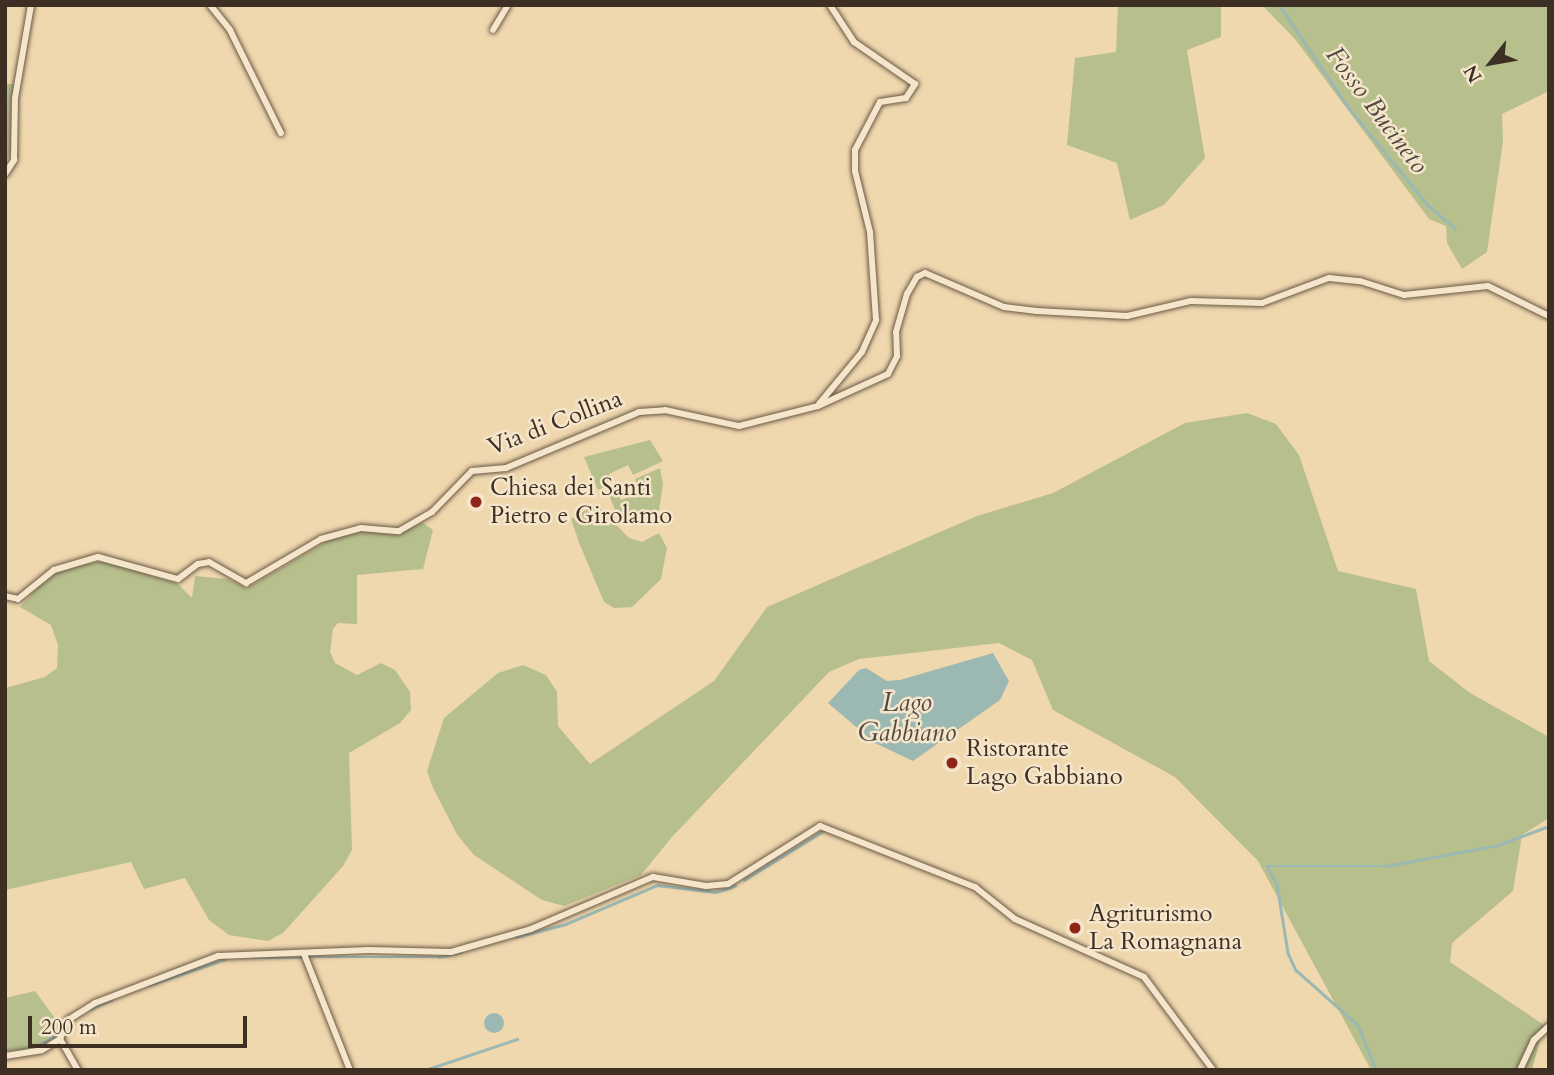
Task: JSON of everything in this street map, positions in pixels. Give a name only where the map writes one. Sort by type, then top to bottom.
[{"type":"street","points":[[5,174],[14,160],[15,98],[31,5]]},
{"type":"street","points":[[209,5],[230,30],[281,133]]},
{"type":"street","points":[[494,30],[508,5]]},
{"type":"street","points":[[818,406],[862,352],[876,320],[870,232],[855,171],[855,150],[880,102],[906,98],[915,84],[854,42],[830,5]]},
{"type":"street","name":"Via di Collina","points":[[5,596],[18,599],[54,570],[93,558],[178,579],[198,564],[209,562],[246,583],[326,538],[362,528],[399,531],[432,512],[472,471],[506,468],[639,412],[665,410],[739,426],[818,406],[888,374],[897,356],[896,331],[907,294],[917,277],[925,273],[1003,307],[1127,316],[1191,301],[1266,303],[1309,282],[1329,278],[1360,281],[1404,295],[1439,294],[1471,285],[1499,289],[1549,316]]},
{"type":"street","points":[[5,1056],[37,1052],[60,1039],[68,1020],[95,1003],[218,956],[451,952],[531,929],[653,877],[706,886],[728,884],[821,826],[975,887],[1015,919],[1144,977],[1213,1070]]},
{"type":"street","points":[[304,954],[351,1070]]},
{"type":"street","points":[[1520,1070],[1535,1040],[1549,1026]]},
{"type":"street","points":[[60,1039],[78,1070]]},
{"type":"green space","points":[[1118,5],[1221,5],[1221,37],[1187,50],[1205,158],[1164,205],[1130,220],[1117,163],[1067,145],[1075,58],[1116,52]]},
{"type":"green space","points":[[1262,5],[1549,5],[1549,91],[1502,114],[1503,141],[1487,252],[1462,269],[1447,243],[1446,226],[1429,219],[1295,39]]},
{"type":"green space","points":[[5,84],[15,84],[11,150],[5,167]]},
{"type":"green space","points":[[1247,413],[1276,424],[1299,455],[1338,571],[1416,589],[1429,661],[1470,693],[1549,737],[1549,818],[1522,835],[1513,891],[1452,943],[1450,962],[1544,1025],[1532,1070],[1371,1070],[1258,861],[1175,777],[1053,710],[1032,660],[999,643],[859,659],[829,672],[672,837],[641,875],[564,906],[542,900],[474,855],[458,836],[433,788],[427,771],[444,718],[498,673],[523,665],[546,675],[557,692],[558,726],[590,764],[714,681],[767,607],[977,516],[1053,493],[1185,423]]},
{"type":"green space","points":[[650,440],[663,461],[633,475],[628,465],[609,474],[613,483],[598,490],[584,457]]},
{"type":"green space","points":[[660,468],[663,484],[659,510],[620,523],[608,492],[615,488],[621,500],[640,492],[635,479]]},
{"type":"green space","points":[[596,504],[629,538],[642,542],[659,533],[667,548],[661,579],[632,607],[614,608],[604,602],[580,545],[571,519]]},
{"type":"green space","points":[[423,523],[433,530],[423,569],[357,575],[357,624],[338,623],[333,629],[330,652],[335,663],[357,675],[381,663],[395,670],[410,692],[411,710],[400,723],[349,753],[352,850],[343,866],[283,933],[268,941],[229,935],[209,920],[185,878],[144,889],[131,862],[5,890],[5,688],[45,677],[57,668],[58,645],[51,625],[20,607],[45,579],[62,569],[104,561],[178,584],[192,598],[195,576],[228,579],[247,588],[331,539],[365,531],[393,535]]},
{"type":"green space","points":[[35,991],[60,1025],[57,1032],[29,1050],[5,1051],[5,998]]},
{"type":"water","name":"Lago Gabbiano","points":[[993,653],[1009,681],[1000,700],[913,761],[875,743],[828,703],[859,670],[866,668],[887,681],[900,680]]},
{"type":"water","points":[[494,1013],[501,1016],[504,1023],[501,1030],[494,1033],[487,1030],[484,1023],[487,1016]]},
{"type":"waterway","name":"Fosso Bucineto","points":[[1279,5],[1349,108],[1427,204],[1455,228]]},
{"type":"waterway","points":[[1267,866],[1386,866],[1498,845],[1549,826]]},
{"type":"waterway","points":[[744,880],[823,831]]},
{"type":"waterway","points":[[1267,866],[1277,884],[1288,953],[1296,970],[1358,1025],[1376,1070]]},
{"type":"waterway","points":[[516,937],[566,924],[657,885],[716,892],[735,886]]},
{"type":"waterway","points":[[312,957],[439,957],[460,952]]},
{"type":"waterway","points":[[250,958],[302,958]]},
{"type":"waterway","points":[[149,985],[226,959]]},
{"type":"waterway","points":[[91,1009],[111,1000]]},
{"type":"waterway","points":[[34,1048],[58,1033]]},
{"type":"waterway","points":[[425,1070],[517,1039]]},
{"type":"place","name":"Chiesa dei Santi Pietro e Girolamo","points":[[476,502]]},
{"type":"place","name":"Ristorante Lago Gabbiano","points":[[952,763]]},
{"type":"place","name":"Agriturismo La Romagnana","points":[[1075,928]]}]
